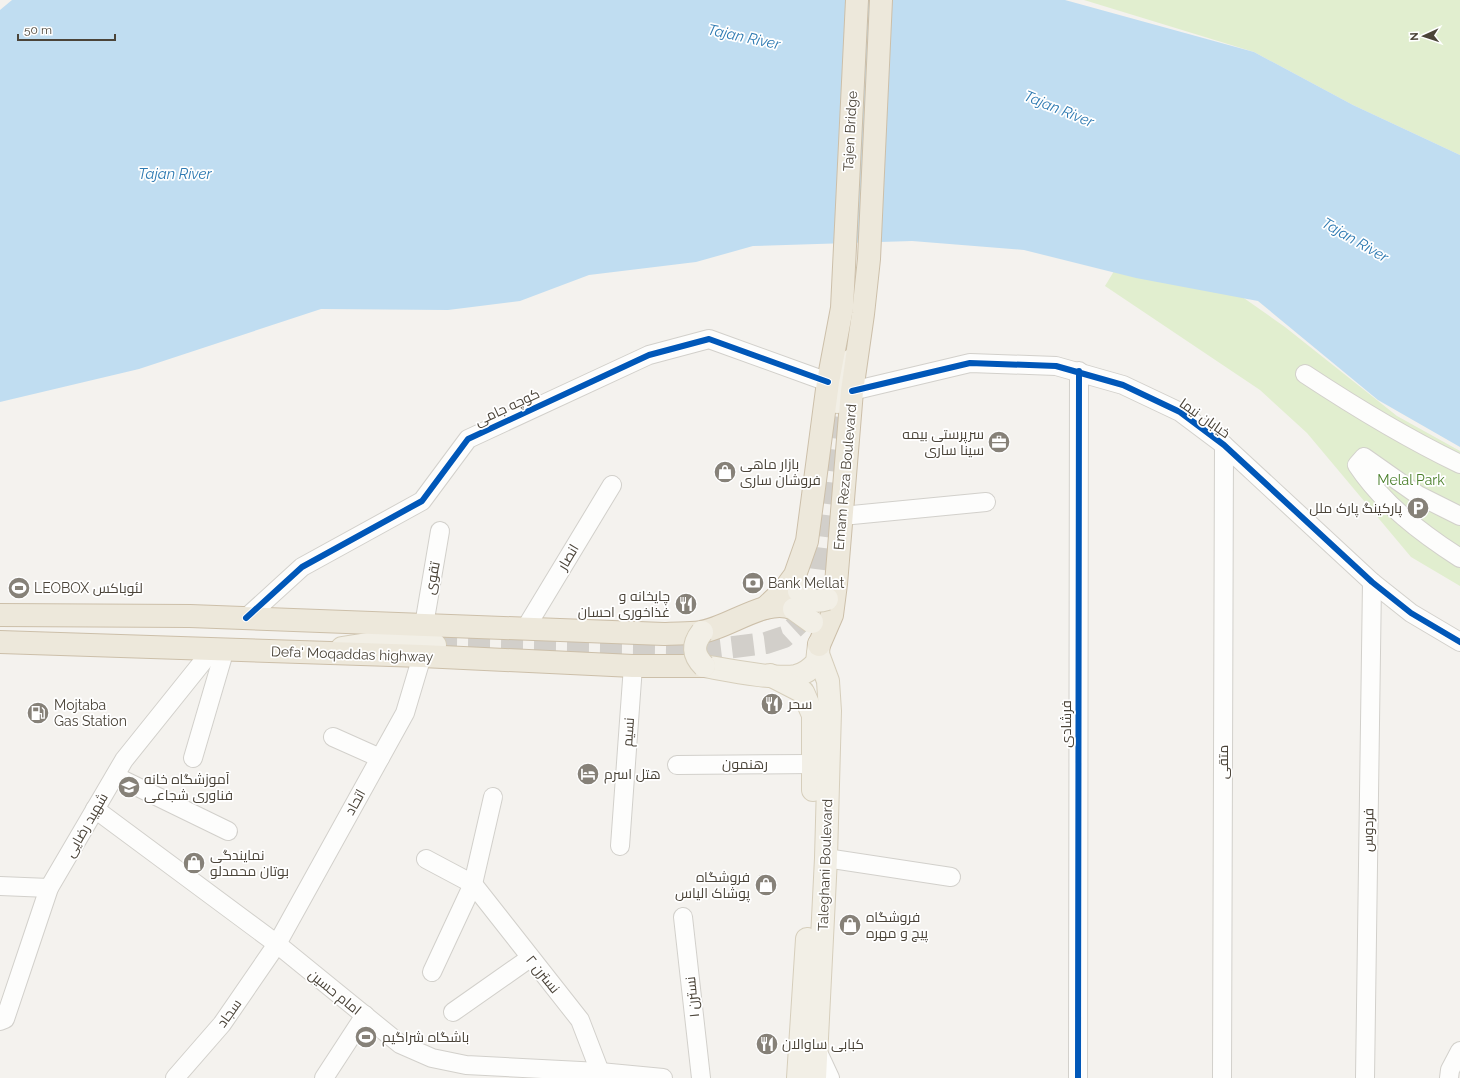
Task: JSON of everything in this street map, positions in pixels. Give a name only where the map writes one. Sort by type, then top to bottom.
[{"type":"highway","name":"Tajen Bridge","points":[[844,262],[857,0]]},
{"type":"highway","name":"Tajen Bridge","points":[[869,259],[881,0]]},
{"type":"highway","name":"Emam Reza Boulevard","points":[[819,649],[832,615],[832,590],[842,516],[844,396],[856,351],[863,314],[869,259]]},
{"type":"highway","name":"Emam Reza Boulevard","points":[[765,608],[784,590],[797,590],[807,541],[828,382],[842,308],[844,262]]},
{"type":"highway","points":[[0,615],[190,616],[525,629],[687,649],[765,608],[782,605],[797,590]]},
{"type":"highway","name":"Defa' Moqaddas highway","points":[[0,642],[309,652],[429,650],[633,666],[687,649]]},
{"type":"main road","points":[[797,590],[806,599],[819,602],[832,590]]},
{"type":"main road","name":"Taleghani Boulevard","points":[[797,590],[812,622],[828,681],[830,711],[826,858],[815,1078]]},
{"type":"main road","points":[[687,649],[770,675],[791,676],[801,674],[814,666],[817,662],[819,649]]},
{"type":"main road","name":"Taleghani Boulevard","points":[[770,675],[803,692],[813,715],[812,861],[798,1078]]},
{"type":"street","name":"کوچه جامی","points":[[246,618],[302,567],[422,501],[468,439],[649,354],[709,339],[828,382]]},
{"type":"street","name":"خیابان نیما","points":[[844,396],[970,363],[1056,366],[1123,385],[1180,412],[1224,445],[1372,582],[1411,613],[1460,642]]},
{"type":"street","name":"فرشادی","points":[[1078,371],[1078,1078]]},
{"type":"street","points":[[1305,374],[1353,406],[1413,442],[1460,464]]},
{"type":"street","name":"متقی","points":[[1222,1078],[1224,445]]},
{"type":"street","points":[[1460,516],[1418,495],[1364,457],[1357,465],[1368,481],[1406,519],[1437,544],[1460,558]]},
{"type":"street","name":"انصار","points":[[525,629],[612,485]]},
{"type":"street","points":[[842,516],[986,502]]},
{"type":"street","name":"تقوی","points":[[424,625],[440,531]]},
{"type":"street","name":"فردوس","points":[[1364,1078],[1372,582]]},
{"type":"street","points":[[193,758],[219,649]]},
{"type":"street","name":"شهید رضایی","points":[[0,1021],[5,1019],[49,888],[94,809],[124,760],[219,649]]},
{"type":"street","name":"اتحاد","points":[[277,944],[405,713],[429,650]]},
{"type":"street","name":"نسیم","points":[[620,846],[633,666]]},
{"type":"street","points":[[333,737],[380,758]]},
{"type":"street","name":"رهنمون","points":[[677,765],[813,764]]},
{"type":"street","points":[[115,776],[228,831]]},
{"type":"street","points":[[432,972],[473,884],[493,797]]},
{"type":"street","name":"امام حسین","points":[[94,809],[277,944],[400,1044],[432,1058],[466,1065],[600,1072],[656,1077]]},
{"type":"street","points":[[826,858],[951,877]]},
{"type":"street","points":[[426,859],[473,884]]},
{"type":"street","name":"نسترن ۲","points":[[473,884],[580,1020],[600,1072]]},
{"type":"street","points":[[0,886],[49,888]]},
{"type":"street","name":"نسترن ۱","points":[[683,917],[701,1078]]},
{"type":"street","name":"سجاد","points":[[175,1078],[222,1024],[277,944]]},
{"type":"street","points":[[453,1012],[530,958]]},
{"type":"street","points":[[324,1078],[365,1016]]},
{"type":"street","points":[[816,1049],[830,1078]]},
{"type":"street","points":[[1449,1078],[1450,1070],[1460,1051]]},
{"type":"green space","points":[[1084,0],[1460,0],[1460,155],[1353,105],[1254,52]]},
{"type":"green space","name":"Melal Park","points":[[1131,243],[1191,261],[1285,327],[1397,416],[1460,451],[1460,586],[1411,557],[1307,433],[1260,390],[1105,286]]},
{"type":"water","name":"Tajan River","points":[[12,0],[1065,0],[1254,52],[1353,105],[1460,155],[1460,447],[1378,400],[1258,301],[1136,278],[1024,250],[912,241],[753,246],[696,262],[589,275],[520,301],[448,310],[321,309],[139,369],[0,402],[0,10]]},
{"type":"tunnel","points":[[435,645],[717,649],[766,643],[784,637],[799,623],[812,604],[837,402]]},
{"type":"cycle path","points":[[246,618],[302,567],[422,501],[468,439],[649,355],[709,339],[828,382]]},
{"type":"cycle path","points":[[852,391],[970,363],[1056,366],[1123,385],[1180,412],[1224,445],[1372,582],[1411,613],[1460,642]]},
{"type":"cycle path","points":[[1078,1078],[1079,371]]},
{"type":"place","name":"سرپرستی بیمه سینا ساری","points":[[999,442]]},
{"type":"place","name":"بازار ماهی فروشان ساری","points":[[725,472]]},
{"type":"place","name":"پارکینگ پارک ملل","points":[[1418,508]]},
{"type":"place","name":"Bank Mellat","points":[[753,583]]},
{"type":"place","name":"LEOBOX لئوباکس","points":[[19,588]]},
{"type":"place","name":"چایخانه و غذاخوری احسان","points":[[686,604]]},
{"type":"place","name":"سحر","points":[[772,704]]},
{"type":"place","name":"Mojtaba Gas Station","points":[[38,713]]},
{"type":"place","name":"هتل اسرم","points":[[588,774]]},
{"type":"place","name":"آموزشگاه خانه فناوری شجاعی","points":[[129,787]]},
{"type":"place","name":"نمایندگی بوتان محمدلو","points":[[194,863]]},
{"type":"place","name":"فروشگاه پوشاک الیاس","points":[[766,885]]},
{"type":"place","name":"فروشگاه پیچ و مهره","points":[[850,925]]},
{"type":"place","name":"باشگاه شراگیم","points":[[366,1037]]},
{"type":"place","name":"کبابی ساوالان","points":[[767,1044]]}]
